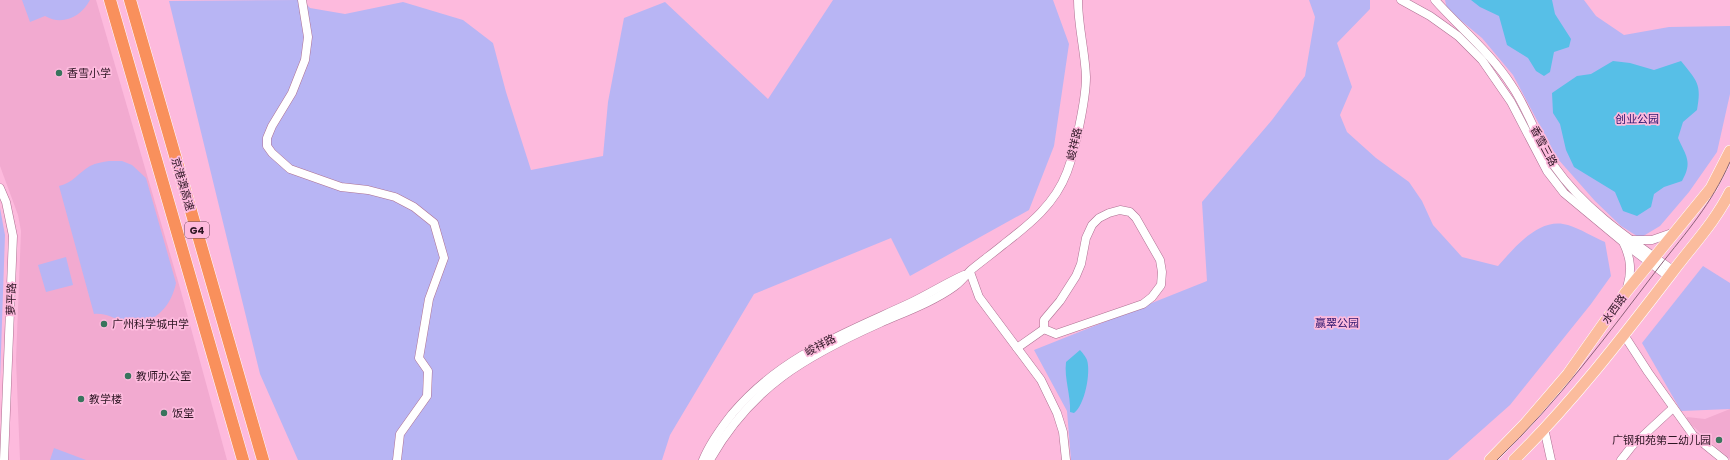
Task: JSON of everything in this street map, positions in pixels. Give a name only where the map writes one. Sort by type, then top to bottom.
[{"type":"highway","name":"京港澳高速","points":[[110,0],[243,460]]},
{"type":"highway","name":"京港澳高速","points":[[130,0],[263,460]]},
{"type":"main road","name":"水西路","points":[[1490,460],[1525,424],[1568,374],[1626,292],[1711,188],[1730,150]]},
{"type":"main road","points":[[1514,460],[1574,395],[1624,335],[1717,214],[1730,192]]},
{"type":"street","points":[[302,0],[308,37],[305,60],[292,93],[272,126],[267,138],[267,146],[272,153],[290,169],[341,187],[368,190],[395,197],[414,207],[434,223],[444,258],[429,299],[419,358],[428,371],[427,396],[400,434],[397,460]]},
{"type":"street","name":"峻祥路","points":[[706,459],[723,426],[740,406],[768,378],[792,360],[837,335],[910,303],[970,272],[1031,223],[1048,206],[1059,189],[1067,172],[1073,151],[1086,80],[1078,0]]},
{"type":"street","points":[[1401,0],[1430,16],[1458,36],[1482,60],[1511,102],[1547,171],[1564,193],[1627,241],[1652,240],[1674,232]]},
{"type":"street","name":"香雪三路","points":[[1435,0],[1487,52],[1510,82],[1554,167],[1583,200],[1627,241],[1671,274]]},
{"type":"street","name":"萝平路","points":[[0,188],[6,202],[13,236],[4,460]]},
{"type":"street","points":[[1120,210],[1130,212],[1136,218],[1160,260],[1162,272],[1161,285],[1152,297],[1143,304],[1056,334],[1044,329],[1044,320],[1060,301],[1076,276],[1081,264],[1086,238],[1092,225],[1099,218],[1109,213],[1120,210]]},
{"type":"street","points":[[1626,292],[1631,265],[1627,241]]},
{"type":"street","points":[[970,272],[979,297],[1041,380],[1057,413],[1063,432],[1066,460]]},
{"type":"street","points":[[1017,348],[1044,329]]},
{"type":"street","points":[[1624,335],[1693,435],[1724,460]]},
{"type":"street","points":[[1621,460],[1632,446],[1673,408]]},
{"type":"street","points":[[1544,428],[1552,460]]},
{"type":"shaded area","name":"广州科学城中学","points":[[0,0],[96,0],[180,288],[227,460],[20,460],[16,360],[21,231],[18,215],[0,166]]},
{"type":"shaded area","points":[[1471,0],[1552,0],[1555,14],[1571,39],[1569,47],[1554,52],[1550,72],[1544,76],[1536,71],[1528,58],[1507,45],[1499,16],[1480,7]]},
{"type":"shaded area","points":[[1613,61],[1630,63],[1654,70],[1681,61],[1697,83],[1699,94],[1697,110],[1683,122],[1678,138],[1686,155],[1688,164],[1682,181],[1664,187],[1654,194],[1651,207],[1637,216],[1623,211],[1615,192],[1574,167],[1566,150],[1560,124],[1553,113],[1552,93],[1577,76],[1591,74]]},
{"type":"shaded area","points":[[1080,350],[1087,360],[1088,380],[1084,396],[1078,409],[1074,413],[1070,412],[1066,362]]},
{"type":"shaded area","name":"广钢和苑第二幼儿园","points":[[1730,409],[1730,459],[1687,421],[1687,417],[1705,419]]},
{"type":"green space","points":[[22,0],[90,0],[82,11],[70,18],[58,20],[45,16],[30,22]]},
{"type":"green space","points":[[302,0],[310,8],[345,14],[403,2],[463,20],[493,43],[506,92],[531,170],[603,156],[608,102],[624,18],[665,2],[768,99],[833,0],[1053,0],[1069,44],[1054,146],[1029,210],[910,276],[891,238],[754,294],[670,435],[662,460],[298,460],[260,374],[169,1]]},
{"type":"green space","name":"赢翠公园","points":[[1309,0],[1370,0],[1370,9],[1337,43],[1352,87],[1340,115],[1347,132],[1376,158],[1409,182],[1422,201],[1433,225],[1462,257],[1498,266],[1520,242],[1529,235],[1538,229],[1558,223],[1573,227],[1605,242],[1611,276],[1591,304],[1510,405],[1448,460],[1071,460],[1067,411],[1034,350],[1207,281],[1202,202],[1272,120],[1305,76],[1315,17]]},
{"type":"green space","name":"创业公园","points":[[1445,0],[1584,0],[1596,16],[1624,35],[1669,27],[1730,26],[1730,94],[1717,152],[1689,192],[1660,226],[1640,238],[1621,226],[1595,201],[1557,158],[1513,75],[1482,38],[1447,9]]},
{"type":"green space","points":[[109,161],[122,161],[132,165],[146,178],[176,283],[170,301],[164,308],[151,319],[142,322],[133,323],[106,315],[94,314],[59,186],[72,180],[90,166]]},
{"type":"green space","points":[[0,208],[5,235],[0,380]]},
{"type":"green space","points":[[66,257],[73,285],[46,292],[38,265]]},
{"type":"green space","points":[[1703,266],[1730,283],[1730,409],[1681,411],[1642,343]]},
{"type":"green space","points":[[54,448],[86,460],[50,460]]},
{"type":"tram line","points":[[1497,460],[1541,415],[1582,367],[1707,205],[1730,162]]},
{"type":"place","name":"香雪小学","points":[[59,73]]},
{"type":"place","name":"广州科学城中学","points":[[104,324]]},
{"type":"place","name":"教师办公室","points":[[128,376]]},
{"type":"place","name":"教学楼","points":[[81,399]]},
{"type":"place","name":"饭堂","points":[[164,413]]},
{"type":"place","name":"广钢和苑第二幼儿园","points":[[1719,440]]}]
